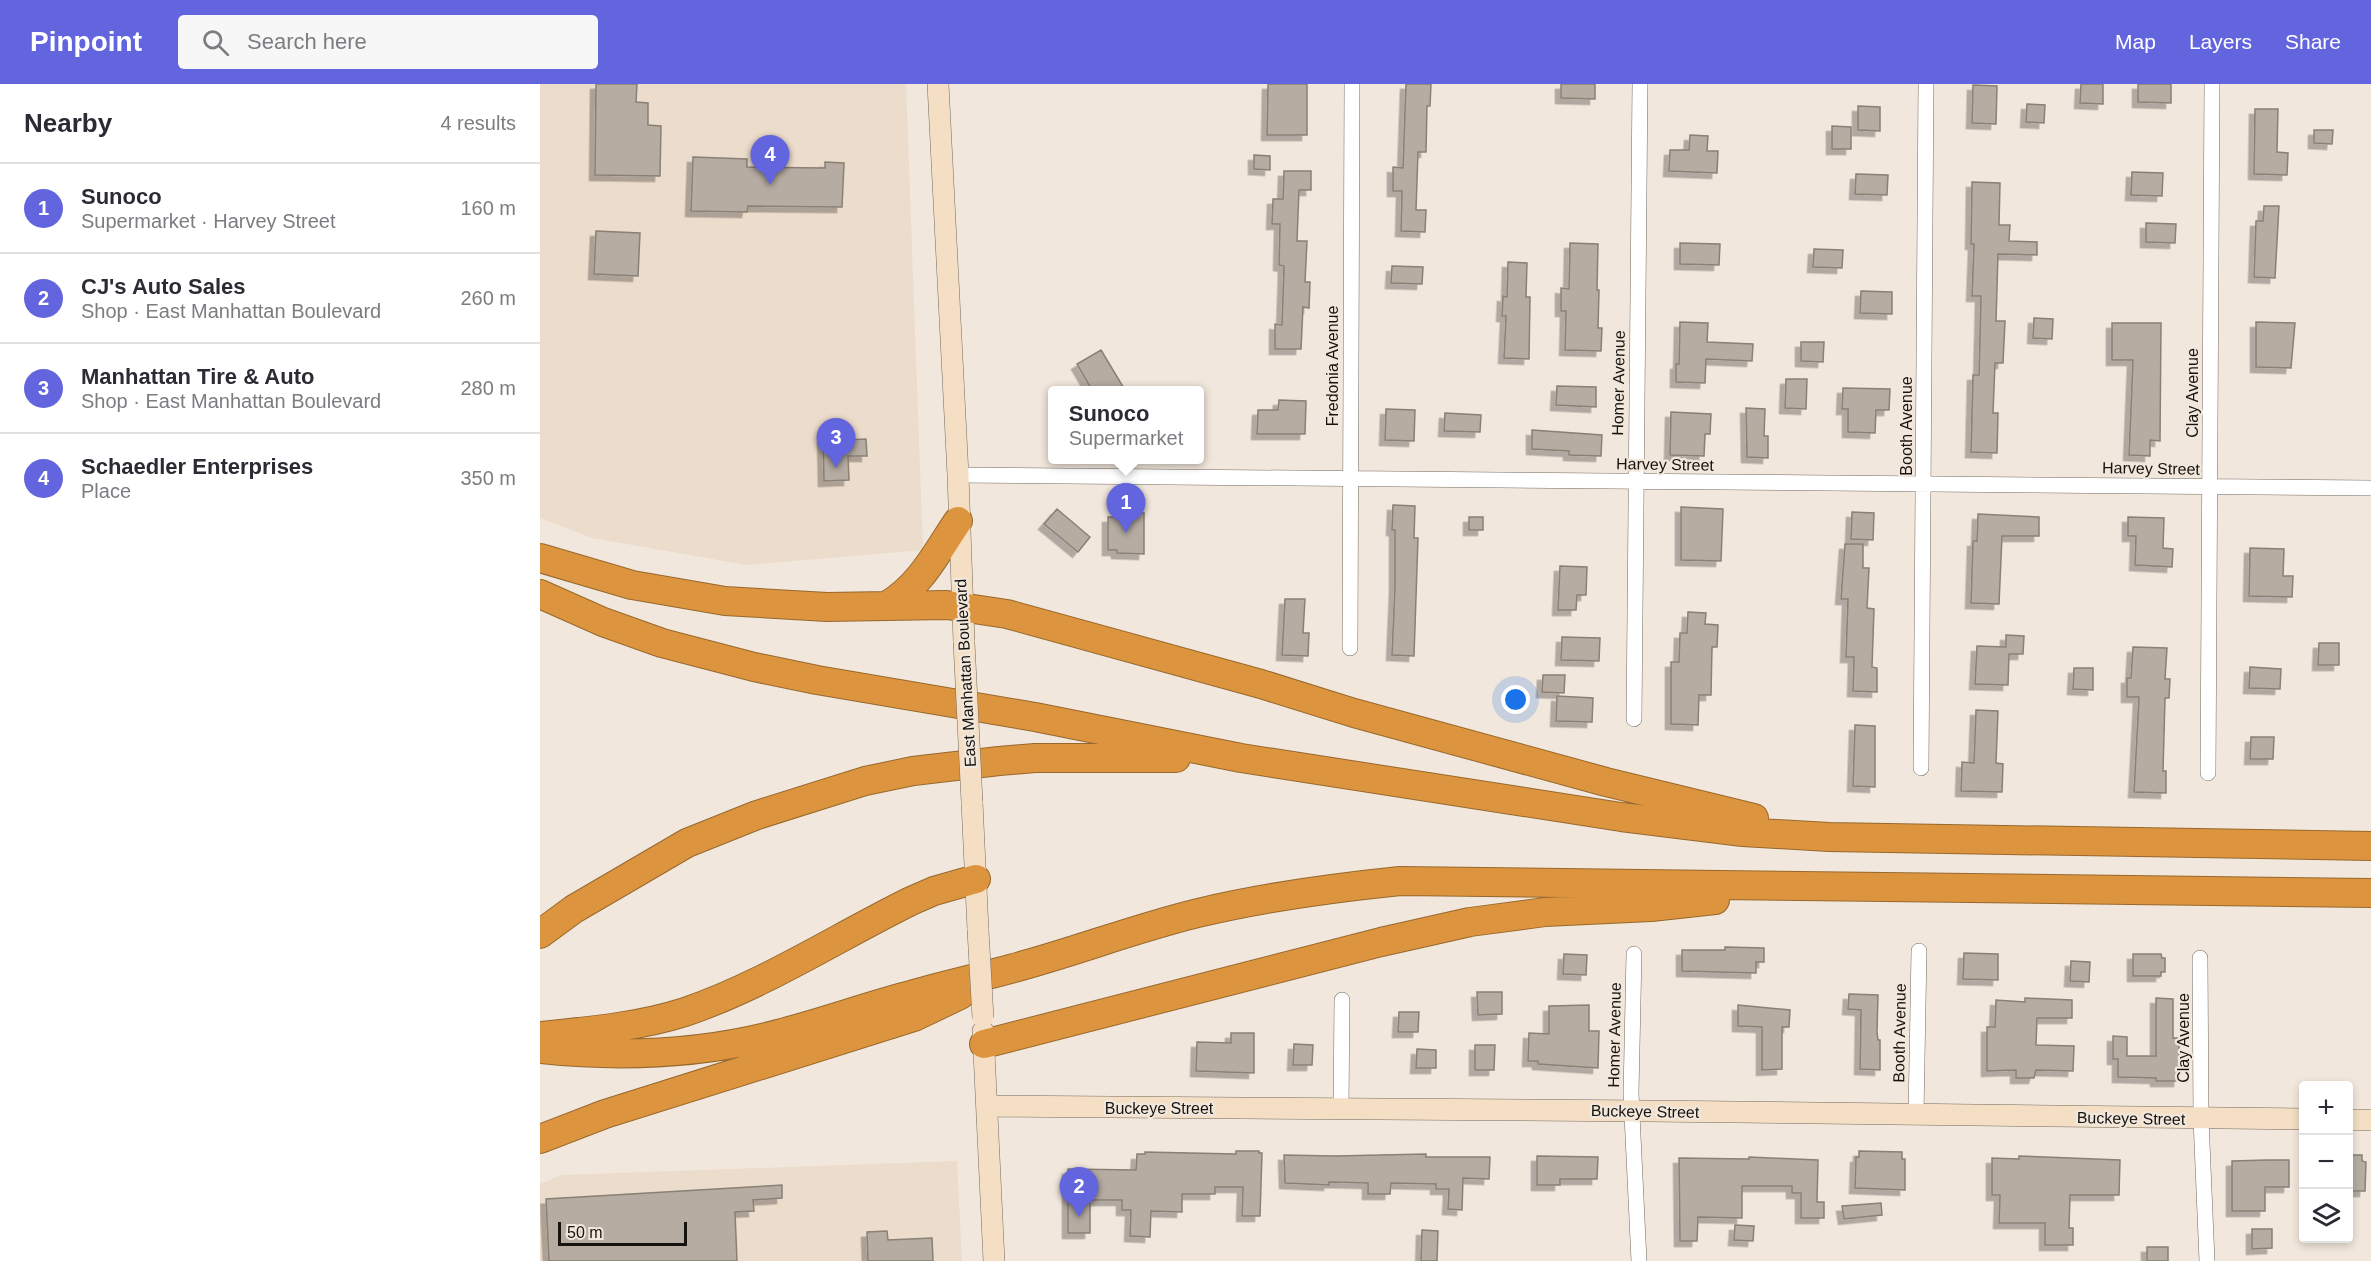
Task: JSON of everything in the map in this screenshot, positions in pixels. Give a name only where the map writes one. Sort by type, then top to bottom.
[{"type":"highway","points":[[886,606],[909,591],[918,581],[958,521]]},
{"type":"highway","points":[[540,558],[633,585],[725,601],[793,606],[932,605],[1007,614],[1563,770],[1829,837]]},
{"type":"highway","points":[[540,594],[633,633],[754,667],[817,680],[1035,717],[1241,758],[1687,826],[1829,837],[2371,846]]},
{"type":"highway","points":[[540,934],[574,909],[687,843],[757,815],[865,782],[957,764],[1035,759],[1241,758]]},
{"type":"highway","points":[[540,1036],[621,1026],[683,1012],[745,987],[911,901],[942,888],[976,879]]},
{"type":"highway","points":[[540,1049],[601,1054],[644,1054],[687,1052],[727,1045],[798,1029],[911,994],[1028,964],[1134,930],[1199,913],[1335,887],[1400,881],[2371,893]]},
{"type":"highway","points":[[983,1031],[1470,922],[1545,912],[1651,907],[1825,887]]},
{"type":"highway","points":[[540,1139],[604,1114],[914,1017],[1028,964]]},
{"type":"street","name":"East Manhattan Boulevard","points":[[938,84],[994,1261]]},
{"type":"street","name":"Fredonia Avenue","points":[[1350,648],[1352,84]]},
{"type":"street","name":"Homer Avenue","points":[[1634,719],[1640,84]]},
{"type":"street","name":"Booth Avenue","points":[[1921,768],[1926,84]]},
{"type":"street","name":"Clay Avenue","points":[[2208,774],[2212,84]]},
{"type":"street","name":"Harvey Street","points":[[958,475],[2371,488]]},
{"type":"street","name":"Booth Avenue","points":[[1916,1115],[1919,951]]},
{"type":"street","name":"Homer Avenue","points":[[1634,954],[1631,1111],[1639,1261]]},
{"type":"street","name":"Clay Avenue","points":[[2200,958],[2201,1119],[2207,1261]]},
{"type":"street","points":[[1341,1109],[1342,1000]]},
{"type":"street","name":"Buckeye Street","points":[[987,1106],[2299,1119]]},
{"type":"street","points":[[2353,1120],[2371,1120]]},
{"type":"shaded area","points":[[540,84],[906,84],[923,550],[747,565],[592,538],[540,518]]},
{"type":"shaded area","points":[[957,1161],[962,1261],[540,1261],[540,1184],[562,1175]]},
{"type":"building","points":[[596,84],[637,84],[636,102],[648,103],[648,125],[661,126],[660,176],[595,175]]},
{"type":"building","points":[[1268,84],[1307,84],[1307,135],[1267,135]]},
{"type":"building","points":[[1406,84],[1431,84],[1430,106],[1427,106],[1426,152],[1418,152],[1416,210],[1426,210],[1425,232],[1401,231],[1402,191],[1393,191],[1393,167],[1403,168]]},
{"type":"building","points":[[1561,84],[1595,84],[1595,99],[1561,98]]},
{"type":"building","points":[[2081,84],[2103,84],[2103,104],[2080,103]]},
{"type":"building","points":[[2138,84],[2171,84],[2171,103],[2138,102]]},
{"type":"building","points":[[1973,85],[1997,86],[1996,124],[1972,123]]},
{"type":"building","points":[[2027,104],[2045,105],[2044,123],[2026,122]]},
{"type":"building","points":[[1858,106],[1880,107],[1880,131],[1858,130]]},
{"type":"building","points":[[2255,109],[2278,109],[2277,152],[2288,153],[2287,175],[2254,174]]},
{"type":"building","points":[[1832,126],[1851,127],[1851,149],[1832,149]]},
{"type":"building","points":[[2314,130],[2333,130],[2332,144],[2314,143]]},
{"type":"building","points":[[1690,135],[1708,136],[1707,151],[1718,151],[1717,173],[1669,171],[1670,150],[1689,150]]},
{"type":"building","points":[[1254,155],[1270,156],[1270,170],[1254,169]]},
{"type":"building","points":[[693,157],[747,159],[747,167],[825,168],[825,162],[844,163],[842,207],[748,206],[747,212],[691,211]]},
{"type":"building","points":[[1284,171],[1311,171],[1311,190],[1299,190],[1297,241],[1307,241],[1305,282],[1310,282],[1309,308],[1303,307],[1301,349],[1275,349],[1275,324],[1282,325],[1284,266],[1279,265],[1280,224],[1272,224],[1273,199],[1283,199]]},
{"type":"building","points":[[2132,172],[2163,173],[2162,196],[2131,195]]},
{"type":"building","points":[[1856,174],[1888,175],[1887,195],[1855,194]]},
{"type":"building","points":[[1972,182],[2000,183],[1999,225],[2010,225],[2009,241],[2037,242],[2037,255],[1998,254],[1996,321],[2005,321],[2003,363],[1995,363],[1993,413],[1998,413],[1997,453],[1971,452],[1973,375],[1979,375],[1981,296],[1972,296],[1974,244],[1971,244]]},
{"type":"building","points":[[2264,206],[2279,206],[2275,278],[2254,277],[2256,221],[2263,221]]},
{"type":"building","points":[[2146,223],[2176,224],[2175,243],[2146,242]]},
{"type":"building","points":[[596,231],[640,233],[638,276],[594,274]]},
{"type":"building","points":[[1570,243],[1598,244],[1598,328],[1602,328],[1601,351],[1565,350],[1566,311],[1561,311],[1561,288],[1569,289]]},
{"type":"building","points":[[1680,243],[1720,244],[1719,265],[1680,264]]},
{"type":"building","points":[[1814,249],[1843,250],[1842,268],[1813,267]]},
{"type":"building","points":[[1508,262],[1527,263],[1526,297],[1530,297],[1529,359],[1504,358],[1506,316],[1502,316],[1503,296],[1507,297]]},
{"type":"building","points":[[1392,266],[1423,267],[1422,284],[1391,283]]},
{"type":"building","points":[[1861,291],[1892,292],[1892,314],[1860,313]]},
{"type":"building","points":[[2034,318],[2053,319],[2052,339],[2033,338]]},
{"type":"building","points":[[1680,322],[1708,323],[1707,342],[1753,344],[1752,361],[1706,359],[1705,383],[1676,382]]},
{"type":"building","points":[[2256,322],[2295,323],[2291,368],[2256,367]]},
{"type":"building","points":[[2112,323],[2161,323],[2160,441],[2150,440],[2150,456],[2129,455],[2133,360],[2112,360]]},
{"type":"building","points":[[1801,342],[1824,342],[1823,362],[1801,361]]},
{"type":"building","points":[[1101,350],[1123,386],[1090,386],[1077,364]]},
{"type":"building","points":[[1786,379],[1807,379],[1806,409],[1785,408]]},
{"type":"building","points":[[1557,386],[1596,387],[1596,407],[1556,405]]},
{"type":"building","points":[[1843,388],[1890,389],[1889,410],[1876,410],[1875,433],[1848,432],[1848,409],[1842,409]]},
{"type":"building","points":[[1279,400],[1306,401],[1305,434],[1257,434],[1258,410],[1278,410]]},
{"type":"building","points":[[1746,408],[1765,409],[1764,436],[1768,436],[1768,458],[1747,457]]},
{"type":"building","points":[[1386,409],[1415,410],[1414,441],[1385,440]]},
{"type":"building","points":[[1671,412],[1711,414],[1710,434],[1705,434],[1704,456],[1670,455]]},
{"type":"building","points":[[1445,413],[1481,415],[1480,432],[1444,431]]},
{"type":"building","points":[[1532,430],[1602,435],[1601,456],[1569,455],[1569,451],[1532,449]]},
{"type":"building","points":[[846,436],[846,440],[866,439],[867,456],[848,456],[849,480],[824,481],[823,437]]},
{"type":"building","points":[[1393,505],[1415,506],[1414,538],[1418,538],[1414,656],[1392,655],[1395,586]]},
{"type":"building","points":[[1681,507],[1723,509],[1721,561],[1681,560]]},
{"type":"building","points":[[1057,509],[1090,537],[1078,552],[1044,524]]},
{"type":"building","points":[[1852,512],[1874,513],[1873,540],[1851,539]]},
{"type":"building","points":[[1117,513],[1144,513],[1144,554],[1117,553],[1117,550],[1108,550],[1108,517],[1117,517]]},
{"type":"building","points":[[1978,514],[2039,517],[2039,536],[2002,536],[1999,604],[1971,603],[1973,541],[1977,541]]},
{"type":"building","points":[[1469,517],[1483,517],[1483,530],[1469,530]]},
{"type":"building","points":[[2128,517],[2164,518],[2163,548],[2173,549],[2172,567],[2135,565],[2136,536],[2128,536]]},
{"type":"building","points":[[1845,544],[1863,544],[1863,568],[1869,568],[1867,608],[1874,609],[1872,667],[1877,668],[1877,692],[1853,691],[1854,657],[1846,657],[1848,599],[1841,599]]},
{"type":"building","points":[[2250,548],[2284,549],[2283,576],[2293,576],[2292,597],[2249,596]]},
{"type":"building","points":[[1560,566],[1587,567],[1586,595],[1577,595],[1576,610],[1558,610]]},
{"type":"building","points":[[1285,599],[1305,599],[1303,633],[1309,633],[1308,656],[1282,655]]},
{"type":"building","points":[[1688,612],[1706,613],[1705,624],[1718,625],[1717,647],[1712,647],[1711,695],[1699,695],[1698,725],[1671,724],[1671,662],[1679,662],[1680,633],[1687,633]]},
{"type":"building","points":[[2006,635],[2024,636],[2023,654],[2009,654],[2008,685],[1975,684],[1977,646],[2006,647]]},
{"type":"building","points":[[1562,637],[1600,638],[1599,661],[1561,660]]},
{"type":"building","points":[[2319,643],[2339,643],[2339,665],[2318,665]]},
{"type":"building","points":[[2133,647],[2167,648],[2165,679],[2170,679],[2169,698],[2165,698],[2163,771],[2166,771],[2166,793],[2134,792],[2139,697],[2127,697],[2127,678],[2131,678]]},
{"type":"building","points":[[2250,667],[2281,669],[2280,689],[2249,688]]},
{"type":"building","points":[[2074,668],[2093,668],[2093,690],[2073,689]]},
{"type":"building","points":[[1543,675],[1565,675],[1564,693],[1542,692]]},
{"type":"building","points":[[1557,696],[1593,698],[1592,722],[1556,721]]},
{"type":"building","points":[[1976,710],[1998,711],[1996,763],[2003,764],[2002,792],[1961,791],[1962,762],[1974,763]]},
{"type":"building","points":[[1855,725],[1875,726],[1875,787],[1853,786]]},
{"type":"building","points":[[2251,737],[2274,737],[2273,759],[2250,759]]},
{"type":"building","points":[[1725,947],[1764,948],[1764,962],[1756,962],[1756,973],[1682,971],[1682,950],[1725,950]]},
{"type":"building","points":[[1964,953],[1998,954],[1998,980],[1963,979]]},
{"type":"building","points":[[1564,954],[1587,955],[1586,975],[1563,974]]},
{"type":"building","points":[[2133,954],[2161,954],[2162,958],[2165,958],[2165,972],[2161,972],[2161,976],[2133,976]]},
{"type":"building","points":[[2071,961],[2090,962],[2089,982],[2070,981]]},
{"type":"building","points":[[1477,992],[1502,992],[1502,1014],[1478,1015]]},
{"type":"building","points":[[1849,994],[1878,995],[1877,1032],[1878,1040],[1880,1040],[1880,1070],[1860,1069],[1861,1010],[1848,1009]]},
{"type":"building","points":[[2025,998],[2072,1000],[2072,1018],[2037,1018],[2036,1045],[2074,1046],[2073,1071],[2036,1070],[2034,1078],[2016,1078],[2016,1070],[1987,1071],[1987,1027],[1995,1027],[1996,1000],[2025,1002]]},
{"type":"building","points":[[2156,998],[2173,999],[2173,1038],[2179,1038],[2179,1081],[2118,1077],[2118,1059],[2113,1059],[2113,1036],[2127,1037],[2127,1056],[2156,1056]]},
{"type":"building","points":[[1589,1005],[1589,1031],[1599,1031],[1598,1068],[1538,1064],[1538,1061],[1528,1061],[1529,1033],[1549,1034],[1549,1006]]},
{"type":"building","points":[[1738,1005],[1790,1010],[1789,1027],[1782,1027],[1782,1069],[1762,1070],[1762,1027],[1738,1026]]},
{"type":"building","points":[[1399,1012],[1419,1012],[1418,1032],[1398,1032]]},
{"type":"building","points":[[1231,1033],[1254,1033],[1254,1073],[1196,1071],[1197,1042],[1231,1043]]},
{"type":"building","points":[[1294,1044],[1313,1045],[1312,1065],[1293,1065]]},
{"type":"building","points":[[1475,1045],[1495,1045],[1494,1070],[1475,1070]]},
{"type":"building","points":[[1417,1049],[1436,1050],[1436,1068],[1416,1068]]},
{"type":"building","points":[[1236,1151],[1262,1153],[1260,1216],[1242,1216],[1243,1187],[1215,1187],[1215,1194],[1182,1194],[1182,1212],[1151,1211],[1150,1237],[1130,1236],[1131,1210],[1122,1210],[1122,1200],[1090,1200],[1090,1233],[1068,1233],[1068,1169],[1136,1170],[1137,1154],[1145,1154],[1145,1152],[1236,1154]]},
{"type":"building","points":[[1859,1151],[1902,1152],[1902,1159],[1905,1159],[1905,1190],[1855,1188],[1856,1157],[1859,1157]]},
{"type":"building","points":[[1426,1154],[1426,1157],[1490,1157],[1489,1179],[1463,1178],[1462,1210],[1448,1209],[1449,1189],[1436,1189],[1436,1184],[1391,1183],[1390,1194],[1368,1194],[1368,1183],[1329,1182],[1329,1185],[1285,1183],[1284,1155]]},
{"type":"building","points":[[2353,1155],[2362,1155],[2362,1161],[2366,1162],[2365,1191],[2353,1191]]},
{"type":"building","points":[[1537,1156],[1598,1157],[1597,1179],[1560,1179],[1560,1185],[1537,1185]]},
{"type":"building","points":[[2019,1156],[2120,1160],[2119,1195],[2070,1195],[2069,1228],[2073,1228],[2073,1245],[2045,1245],[2045,1223],[1999,1223],[2000,1195],[1992,1195],[1992,1158],[2019,1159]]},
{"type":"building","points":[[1749,1157],[1818,1160],[1817,1202],[1824,1202],[1824,1218],[1801,1218],[1801,1193],[1792,1193],[1792,1186],[1742,1186],[1742,1218],[1698,1217],[1697,1241],[1680,1241],[1679,1158],[1749,1159]]},
{"type":"building","points":[[2289,1160],[2289,1187],[2265,1187],[2265,1211],[2232,1211],[2232,1161]]},
{"type":"building","points":[[782,1185],[782,1198],[753,1200],[754,1211],[735,1212],[737,1261],[549,1261],[546,1199]]},
{"type":"building","points":[[1881,1203],[1882,1215],[1844,1219],[1842,1206]]},
{"type":"building","points":[[1735,1225],[1754,1226],[1753,1241],[1734,1240]]},
{"type":"building","points":[[2252,1229],[2272,1229],[2272,1248],[2252,1249]]},
{"type":"building","points":[[1422,1230],[1438,1231],[1437,1261],[1421,1261]]},
{"type":"building","points":[[887,1231],[888,1240],[932,1238],[933,1261],[868,1261],[867,1232]]},
{"type":"building","points":[[2147,1247],[2168,1247],[2168,1261],[2147,1261]]},
{"type":"place","name":"Schaedler Enterprises","points":[[770,185]]},
{"type":"place","name":"Manhattan Tire & Auto","points":[[836,468]]},
{"type":"place","name":"Sunoco","points":[[1126,533]]},
{"type":"place","name":"CJ's Auto Sales","points":[[1079,1217]]}]
